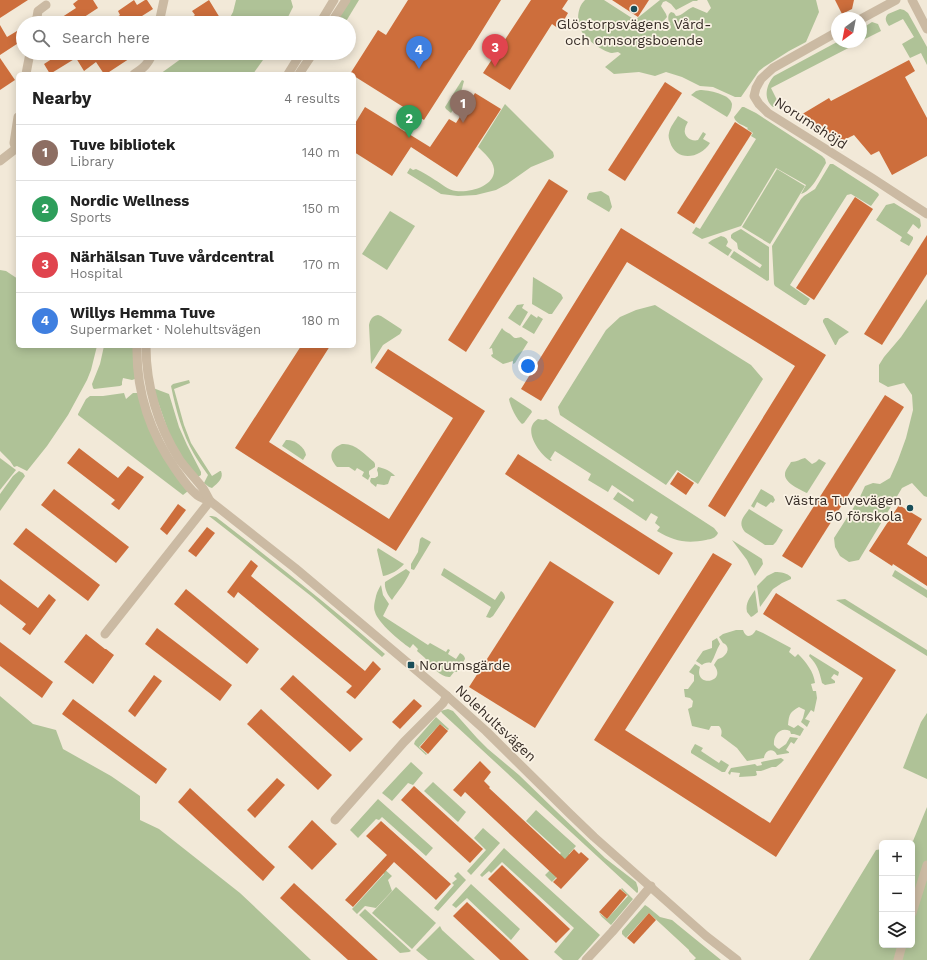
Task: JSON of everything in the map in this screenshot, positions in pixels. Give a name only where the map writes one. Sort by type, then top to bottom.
[{"type":"street","points":[[161,16],[164,0]]},
{"type":"street","points":[[324,16],[334,0]]},
{"type":"street","points":[[336,16],[346,0]]},
{"type":"street","points":[[867,16],[896,0]]},
{"type":"street","points":[[912,0],[927,29]]},
{"type":"street","points":[[37,16],[38,11],[46,5]]},
{"type":"street","name":"Norumshöjd","points":[[831,35],[773,68],[761,79],[754,96],[759,104],[768,113],[927,214]]},
{"type":"street","points":[[26,72],[29,60]]},
{"type":"street","points":[[137,72],[143,68],[150,60]]},
{"type":"street","points":[[289,72],[297,60]]},
{"type":"street","points":[[300,72],[308,60]]},
{"type":"street","points":[[16,130],[14,143],[16,146]]},
{"type":"street","points":[[0,161],[16,149]]},
{"type":"street","name":"Nolehultsvägen","points":[[137,348],[137,368],[153,431],[162,449],[183,479],[196,494],[210,501],[295,568],[447,696],[486,731],[568,812],[706,936],[737,960]]},
{"type":"street","name":"Nolehultsvägen","points":[[146,348],[150,384],[160,422],[168,440],[180,460],[203,488],[210,501]]},
{"type":"street","points":[[105,634],[210,501]]},
{"type":"street","points":[[335,820],[404,742],[436,710],[447,696]]},
{"type":"street","points":[[912,912],[927,865]]},
{"type":"street","points":[[586,960],[651,886]]},
{"type":"street","points":[[898,960],[901,948]]},
{"type":"green space","points":[[236,0],[291,0],[293,7],[288,16],[231,16]]},
{"type":"green space","points":[[350,0],[359,0],[349,16],[340,16]]},
{"type":"green space","points":[[585,0],[604,0],[635,20],[660,0],[698,0],[676,10],[671,4],[666,1],[663,2],[661,6],[667,17],[659,26],[661,29],[666,31],[671,28],[668,18],[671,12],[678,16],[693,7],[707,13],[711,8],[707,0],[816,0],[819,12],[806,42],[764,67],[759,71],[741,97],[735,97],[713,87],[700,86],[682,77],[666,72],[655,76],[639,72],[614,74],[605,67],[621,54],[618,52],[608,52],[595,45],[587,38],[580,28],[578,15],[580,7]]},
{"type":"green space","points":[[900,9],[908,13],[927,47],[927,65],[921,53],[910,58],[902,44],[914,37],[903,19],[889,26],[887,23],[886,18],[888,14]]},
{"type":"green space","points":[[872,22],[878,24],[881,31],[867,38],[867,25]]},
{"type":"green space","points":[[831,45],[831,48],[848,48],[771,88],[780,106],[773,107],[768,100],[767,92],[769,84],[774,76]]},
{"type":"green space","points":[[179,60],[263,60],[254,72],[163,72]]},
{"type":"green space","points":[[462,80],[464,81],[459,100],[451,113],[445,107]]},
{"type":"green space","points":[[700,90],[718,93],[730,101],[732,108],[727,117],[691,95]]},
{"type":"green space","points":[[505,104],[553,152],[553,158],[531,167],[496,190],[476,195],[458,196],[441,194],[407,173],[410,168],[413,170],[416,169],[448,188],[456,191],[468,191],[487,184],[494,175],[494,169],[488,157],[478,147]]},
{"type":"green space","points":[[742,107],[756,113],[822,156],[826,163],[812,186],[801,194],[806,185],[776,168],[741,226],[702,239],[692,233],[696,227],[700,229],[756,139],[751,136],[753,133],[747,129],[748,128],[738,122],[734,117]]},
{"type":"green space","points":[[678,116],[688,122],[685,128],[685,134],[688,138],[698,140],[703,132],[706,134],[703,139],[710,143],[706,148],[695,155],[688,156],[677,153],[669,140],[671,126]]},
{"type":"green space","points":[[830,164],[833,164],[879,195],[871,206],[851,194],[847,195],[790,285],[810,299],[806,305],[804,305],[775,286],[772,246],[801,199],[815,189]]},
{"type":"green space","points":[[777,169],[805,186],[770,244],[742,227]]},
{"type":"green space","points":[[601,191],[609,196],[612,207],[609,212],[587,199],[589,193]]},
{"type":"green space","points":[[894,203],[920,219],[921,226],[919,229],[913,224],[907,233],[913,237],[909,246],[900,241],[902,237],[876,220],[886,205]]},
{"type":"green space","points":[[390,211],[415,226],[387,270],[362,254]]},
{"type":"green space","points":[[741,229],[769,247],[769,280],[767,281],[730,257],[734,251],[760,268],[762,265],[738,249],[737,243],[731,238],[733,233]]},
{"type":"green space","points":[[721,236],[725,237],[728,242],[726,246],[732,250],[728,256],[708,243]]},
{"type":"green space","points":[[0,270],[6,271],[16,278],[16,348],[96,348],[87,380],[68,415],[47,446],[27,471],[17,466],[14,467],[0,451]]},
{"type":"green space","points":[[533,277],[561,294],[563,298],[552,314],[549,314],[532,304]]},
{"type":"green space","points":[[927,299],[927,497],[924,496],[912,483],[902,488],[859,560],[849,562],[840,556],[835,547],[834,538],[859,499],[865,486],[873,483],[880,484],[890,478],[906,438],[913,410],[912,395],[904,383],[888,387],[879,382],[879,365],[901,337]]},
{"type":"green space","points":[[524,304],[522,308],[528,312],[520,326],[508,318],[517,305]]},
{"type":"green space","points":[[655,305],[751,365],[763,379],[698,484],[677,470],[666,485],[560,415],[558,407],[606,330],[620,317],[636,310]]},
{"type":"green space","points":[[531,314],[537,318],[538,316],[543,319],[534,334],[522,327]]},
{"type":"green space","points":[[378,315],[402,330],[400,334],[383,345],[371,364],[369,325],[372,318]]},
{"type":"green space","points":[[825,318],[828,318],[849,332],[839,339],[836,345],[823,322]]},
{"type":"green space","points":[[502,328],[514,338],[521,337],[528,342],[513,364],[513,361],[503,364],[492,357],[492,348],[489,349]]},
{"type":"green space","points":[[104,348],[133,348],[135,379],[132,380],[123,378],[122,385],[120,386],[94,389],[92,384],[100,364]]},
{"type":"green space","points":[[189,380],[190,383],[174,389],[184,425],[191,443],[212,476],[221,471],[221,478],[212,488],[204,483],[208,475],[186,438],[177,413],[171,386],[173,384]]},
{"type":"green space","points":[[153,388],[169,394],[179,427],[201,472],[201,475],[198,477],[187,465],[170,436]]},
{"type":"green space","points":[[124,393],[126,399],[133,393],[138,393],[188,491],[183,495],[78,415],[86,399],[90,396]]},
{"type":"green space","points":[[511,397],[532,412],[522,424],[511,405],[509,399]]},
{"type":"green space","points":[[538,419],[546,419],[714,528],[718,533],[717,535],[708,540],[686,542],[669,537],[657,531],[660,527],[655,523],[658,517],[651,513],[646,521],[613,499],[618,492],[633,502],[634,500],[612,485],[608,492],[588,480],[591,474],[555,451],[550,459],[552,460],[551,461],[547,458],[534,442],[532,435],[531,429],[533,423]]},
{"type":"green space","points":[[286,440],[296,442],[304,449],[306,455],[303,460],[282,446]]},
{"type":"green space","points":[[342,444],[356,447],[374,462],[375,467],[369,471],[370,476],[368,480],[362,476],[364,472],[357,468],[355,471],[349,467],[337,467],[334,463],[331,457],[333,451]]},
{"type":"green space","points":[[0,458],[16,470],[0,490]]},
{"type":"green space","points":[[805,458],[812,464],[819,459],[826,463],[807,493],[790,483],[785,477],[786,470],[791,462]]},
{"type":"green space","points":[[378,467],[387,470],[395,476],[391,476],[388,484],[377,484],[376,487],[370,481],[371,478],[378,476]]},
{"type":"green space","points":[[19,471],[25,476],[0,511],[0,494],[13,476]]},
{"type":"green space","points":[[761,489],[773,496],[775,500],[766,507],[757,502],[754,508],[751,506]]},
{"type":"green space","points":[[749,509],[783,530],[773,545],[765,545],[745,532],[741,522]]},
{"type":"green space","points":[[209,516],[216,517],[259,550],[385,654],[382,657],[311,596]]},
{"type":"green space","points":[[422,537],[431,542],[414,570],[411,569],[411,564],[418,552],[420,539]]},
{"type":"green space","points":[[732,540],[762,559],[763,564],[755,576],[747,560]]},
{"type":"green space","points":[[378,548],[404,564],[389,575],[383,576],[377,550]]},
{"type":"green space","points":[[444,568],[495,600],[501,591],[505,595],[505,598],[493,616],[490,618],[486,617],[491,607],[441,575]]},
{"type":"green space","points":[[406,569],[410,572],[392,600],[385,587],[385,582]]},
{"type":"green space","points":[[895,570],[927,590],[927,598],[892,576]]},
{"type":"green space","points":[[775,572],[786,574],[791,577],[791,579],[773,589],[760,607],[757,586],[767,576]]},
{"type":"green space","points":[[381,585],[383,595],[389,604],[383,616],[428,645],[430,643],[446,652],[448,649],[450,650],[448,654],[456,659],[460,653],[465,659],[457,672],[454,672],[450,677],[443,676],[417,651],[418,649],[413,644],[410,648],[380,621],[375,612],[374,604],[376,595]]},
{"type":"green space","points":[[755,590],[758,612],[751,617],[747,612],[747,606],[748,600]]},
{"type":"green space","points":[[845,599],[927,650],[927,656],[836,600]]},
{"type":"green space","points":[[736,630],[743,630],[747,636],[749,636],[756,630],[791,648],[789,652],[795,657],[798,654],[807,664],[813,675],[815,683],[811,684],[813,691],[816,691],[817,698],[814,712],[811,710],[805,719],[810,721],[807,727],[801,722],[805,710],[799,707],[790,714],[788,725],[794,728],[798,725],[804,729],[800,736],[791,734],[790,731],[783,730],[776,735],[775,738],[774,745],[779,749],[786,744],[790,737],[798,738],[794,744],[791,742],[786,750],[789,753],[777,755],[773,751],[769,750],[764,758],[747,761],[737,748],[721,736],[722,731],[719,726],[711,726],[709,730],[692,726],[688,709],[692,707],[693,701],[690,698],[685,697],[684,689],[688,689],[694,681],[694,675],[689,672],[695,664],[700,667],[699,674],[701,678],[710,681],[714,679],[717,676],[717,671],[714,665],[718,659],[726,654],[727,651],[726,645],[719,637],[723,634]]},
{"type":"green space","points":[[717,638],[720,644],[711,663],[702,665],[696,661],[703,651],[712,648],[712,641]]},
{"type":"green space","points":[[810,654],[839,672],[838,676],[834,674],[831,678],[835,681],[835,683],[825,685],[822,683],[818,668],[809,656]]},
{"type":"green space","points":[[0,696],[33,724],[56,730],[63,749],[111,776],[140,796],[140,820],[159,829],[240,893],[311,960],[0,960]]},
{"type":"green space","points":[[448,709],[453,711],[488,749],[519,775],[605,858],[636,882],[638,892],[637,893],[441,711]]},
{"type":"green space","points":[[927,713],[927,779],[903,768],[921,722]]},
{"type":"green space","points":[[436,717],[449,729],[448,730],[440,724],[419,747],[427,754],[426,755],[414,744]]},
{"type":"green space","points":[[695,744],[703,748],[701,751],[719,763],[721,760],[729,765],[725,772],[722,772],[691,753]]},
{"type":"green space","points":[[781,758],[784,760],[776,767],[756,771],[757,775],[755,776],[739,777],[740,773],[731,772],[730,775],[728,773],[731,768],[755,764],[757,766],[762,765],[761,762]]},
{"type":"green space","points":[[411,762],[423,773],[413,785],[408,783],[392,801],[382,793]]},
{"type":"green space","points":[[433,782],[466,812],[458,822],[424,791]]},
{"type":"green space","points":[[378,799],[433,848],[426,856],[382,817],[379,820],[376,819],[358,838],[350,830]]},
{"type":"green space","points":[[927,807],[927,960],[809,960],[876,850],[879,850],[879,948],[915,948],[915,840],[913,840]]},
{"type":"green space","points":[[536,810],[576,846],[569,854],[574,859],[552,882],[545,875],[554,866],[552,863],[561,853],[526,821]]},
{"type":"green space","points":[[483,828],[500,843],[471,875],[467,871],[486,850],[474,838]]},
{"type":"green space","points":[[504,848],[600,935],[578,960],[563,960],[554,952],[574,928],[502,862],[491,873],[489,871],[482,877],[480,875]]},
{"type":"green space","points":[[382,867],[392,876],[388,880],[392,891],[376,908],[365,906],[357,914],[352,909],[384,874],[380,870]]},
{"type":"green space","points":[[458,872],[466,880],[438,911],[434,908],[454,885],[452,883],[457,879],[454,876]]},
{"type":"green space","points":[[471,884],[520,929],[511,940],[467,898],[456,908],[452,905]]},
{"type":"green space","points":[[396,887],[436,923],[412,949],[372,913]]},
{"type":"green space","points":[[622,888],[633,899],[611,925],[599,913],[607,919],[628,896],[621,889]]},
{"type":"green space","points":[[645,905],[660,917],[672,920],[721,960],[694,960],[696,958],[689,950],[649,913],[626,938],[622,934],[622,931]]},
{"type":"green space","points":[[365,909],[411,951],[400,953],[359,915]]},
{"type":"green space","points":[[440,926],[442,930],[475,960],[428,960],[416,950]]},
{"type":"building","points":[[0,0],[28,0],[0,18]]},
{"type":"building","points":[[78,0],[93,0],[98,8],[86,16],[64,16],[76,8],[73,4]]},
{"type":"building","points":[[134,0],[137,5],[147,0],[153,9],[142,16],[118,16],[120,15],[118,11]]},
{"type":"building","points":[[209,0],[219,16],[194,16],[195,15],[192,11]]},
{"type":"building","points":[[408,0],[501,0],[424,120],[356,77],[356,72],[351,72],[378,30],[386,35]]},
{"type":"building","points":[[531,0],[568,0],[562,9],[568,13],[559,29],[552,24],[510,90],[483,73]]},
{"type":"building","name":"Glöstorpsvägens Vård- och omsorgsboende","points":[[612,0],[649,0],[638,17]]},
{"type":"building","points":[[835,0],[854,0],[852,9],[846,12],[841,12]]},
{"type":"building","points":[[0,25],[7,37],[16,32],[16,45],[0,55]]},
{"type":"building","points":[[0,58],[15,80],[0,90]]},
{"type":"building","points":[[50,60],[73,60],[53,72],[49,72],[44,64]]},
{"type":"building","points":[[77,60],[127,60],[109,72],[103,72],[96,62],[84,71]]},
{"type":"building","points":[[909,60],[915,71],[905,77],[927,118],[927,156],[892,175],[879,151],[871,155],[854,135],[840,142],[799,116],[829,98],[831,101]]},
{"type":"building","points":[[665,82],[682,93],[625,181],[608,170]]},
{"type":"building","points":[[475,93],[501,109],[457,177],[411,147],[392,176],[356,153],[356,122],[365,107],[430,147],[449,119],[456,123]]},
{"type":"building","points":[[735,122],[752,133],[694,224],[677,213]]},
{"type":"building","points":[[549,179],[568,191],[466,352],[448,340]]},
{"type":"building","points":[[855,197],[873,209],[814,300],[796,288]]},
{"type":"building","points":[[621,228],[826,355],[725,517],[708,506],[795,366],[627,262],[541,401],[521,389]]},
{"type":"building","points":[[927,235],[927,274],[882,345],[864,334]]},
{"type":"building","points":[[300,348],[329,348],[269,442],[389,519],[453,418],[375,368],[388,349],[485,411],[396,551],[235,448]]},
{"type":"building","points":[[885,395],[904,407],[802,568],[782,556]]},
{"type":"building","points":[[79,448],[118,478],[128,466],[144,477],[119,510],[111,504],[115,500],[67,463]]},
{"type":"building","points":[[518,454],[673,553],[659,575],[505,474]]},
{"type":"building","points":[[678,472],[694,483],[686,495],[670,484]]},
{"type":"building","points":[[54,489],[129,547],[116,563],[41,505]]},
{"type":"building","points":[[178,504],[186,510],[167,535],[160,529]]},
{"type":"building","points":[[899,505],[922,519],[907,544],[927,557],[927,586],[893,564],[892,566],[869,551]]},
{"type":"building","points":[[207,527],[215,533],[196,557],[188,551]]},
{"type":"building","points":[[26,528],[100,585],[88,601],[13,544]]},
{"type":"building","points":[[713,553],[732,564],[625,730],[770,823],[863,678],[763,614],[776,593],[896,670],[776,857],[594,740]]},
{"type":"building","points":[[251,560],[258,566],[251,576],[365,671],[373,661],[381,669],[355,699],[346,692],[352,686],[238,592],[234,598],[227,592]]},
{"type":"building","points":[[550,561],[614,602],[535,728],[469,687]]},
{"type":"building","points":[[0,579],[38,608],[49,594],[56,600],[30,635],[22,629],[26,624],[0,604]]},
{"type":"building","points":[[186,589],[259,649],[247,664],[174,604]]},
{"type":"building","points":[[157,628],[232,685],[220,701],[145,644]]},
{"type":"building","points":[[86,634],[114,655],[93,684],[64,662]]},
{"type":"building","points":[[0,642],[53,682],[42,698],[0,666]]},
{"type":"building","points":[[154,675],[162,681],[135,717],[128,711]]},
{"type":"building","points":[[293,675],[363,739],[350,752],[280,689]]},
{"type":"building","points":[[73,699],[167,769],[156,784],[62,714]]},
{"type":"building","points":[[414,699],[422,706],[400,729],[392,722]]},
{"type":"building","points":[[261,709],[332,775],[318,790],[247,724]]},
{"type":"building","points":[[440,724],[448,731],[428,754],[420,747]]},
{"type":"building","points":[[480,761],[491,772],[484,781],[490,787],[489,788],[565,859],[574,849],[579,854],[581,852],[589,859],[561,889],[553,882],[557,878],[465,792],[461,797],[453,790]]},
{"type":"building","points":[[277,778],[285,785],[255,818],[247,810]]},
{"type":"building","points":[[414,786],[483,849],[470,863],[401,800]]},
{"type":"building","points":[[190,788],[275,867],[263,881],[178,802]]},
{"type":"building","points":[[312,820],[337,844],[312,870],[288,847]]},
{"type":"building","points":[[381,821],[451,884],[436,900],[394,862],[353,907],[345,900],[387,855],[366,836]]},
{"type":"building","points":[[502,865],[570,929],[556,943],[488,879]]},
{"type":"building","points":[[294,883],[378,960],[348,960],[295,912],[280,898]]},
{"type":"building","points":[[620,889],[627,895],[607,919],[599,912]]},
{"type":"building","points":[[467,902],[529,960],[500,960],[453,916]]},
{"type":"building","points":[[649,913],[656,920],[634,944],[627,938]]},
{"type":"place","name":"Glöstorpsvägens Vård- och omsorgsboende","points":[[634,9]]},
{"type":"place","name":"Närhälsan Tuve vårdcentral","points":[[495,67]]},
{"type":"place","name":"Willys Hemma Tuve","points":[[419,69]]},
{"type":"place","name":"Tuve bibliotek","points":[[463,123]]},
{"type":"place","name":"Nordic Wellness","points":[[409,138]]},
{"type":"place","name":"Västra Tuvevägen 50 förskola","points":[[910,508]]},
{"type":"place","name":"Norumsgärde","points":[[411,665]]}]
